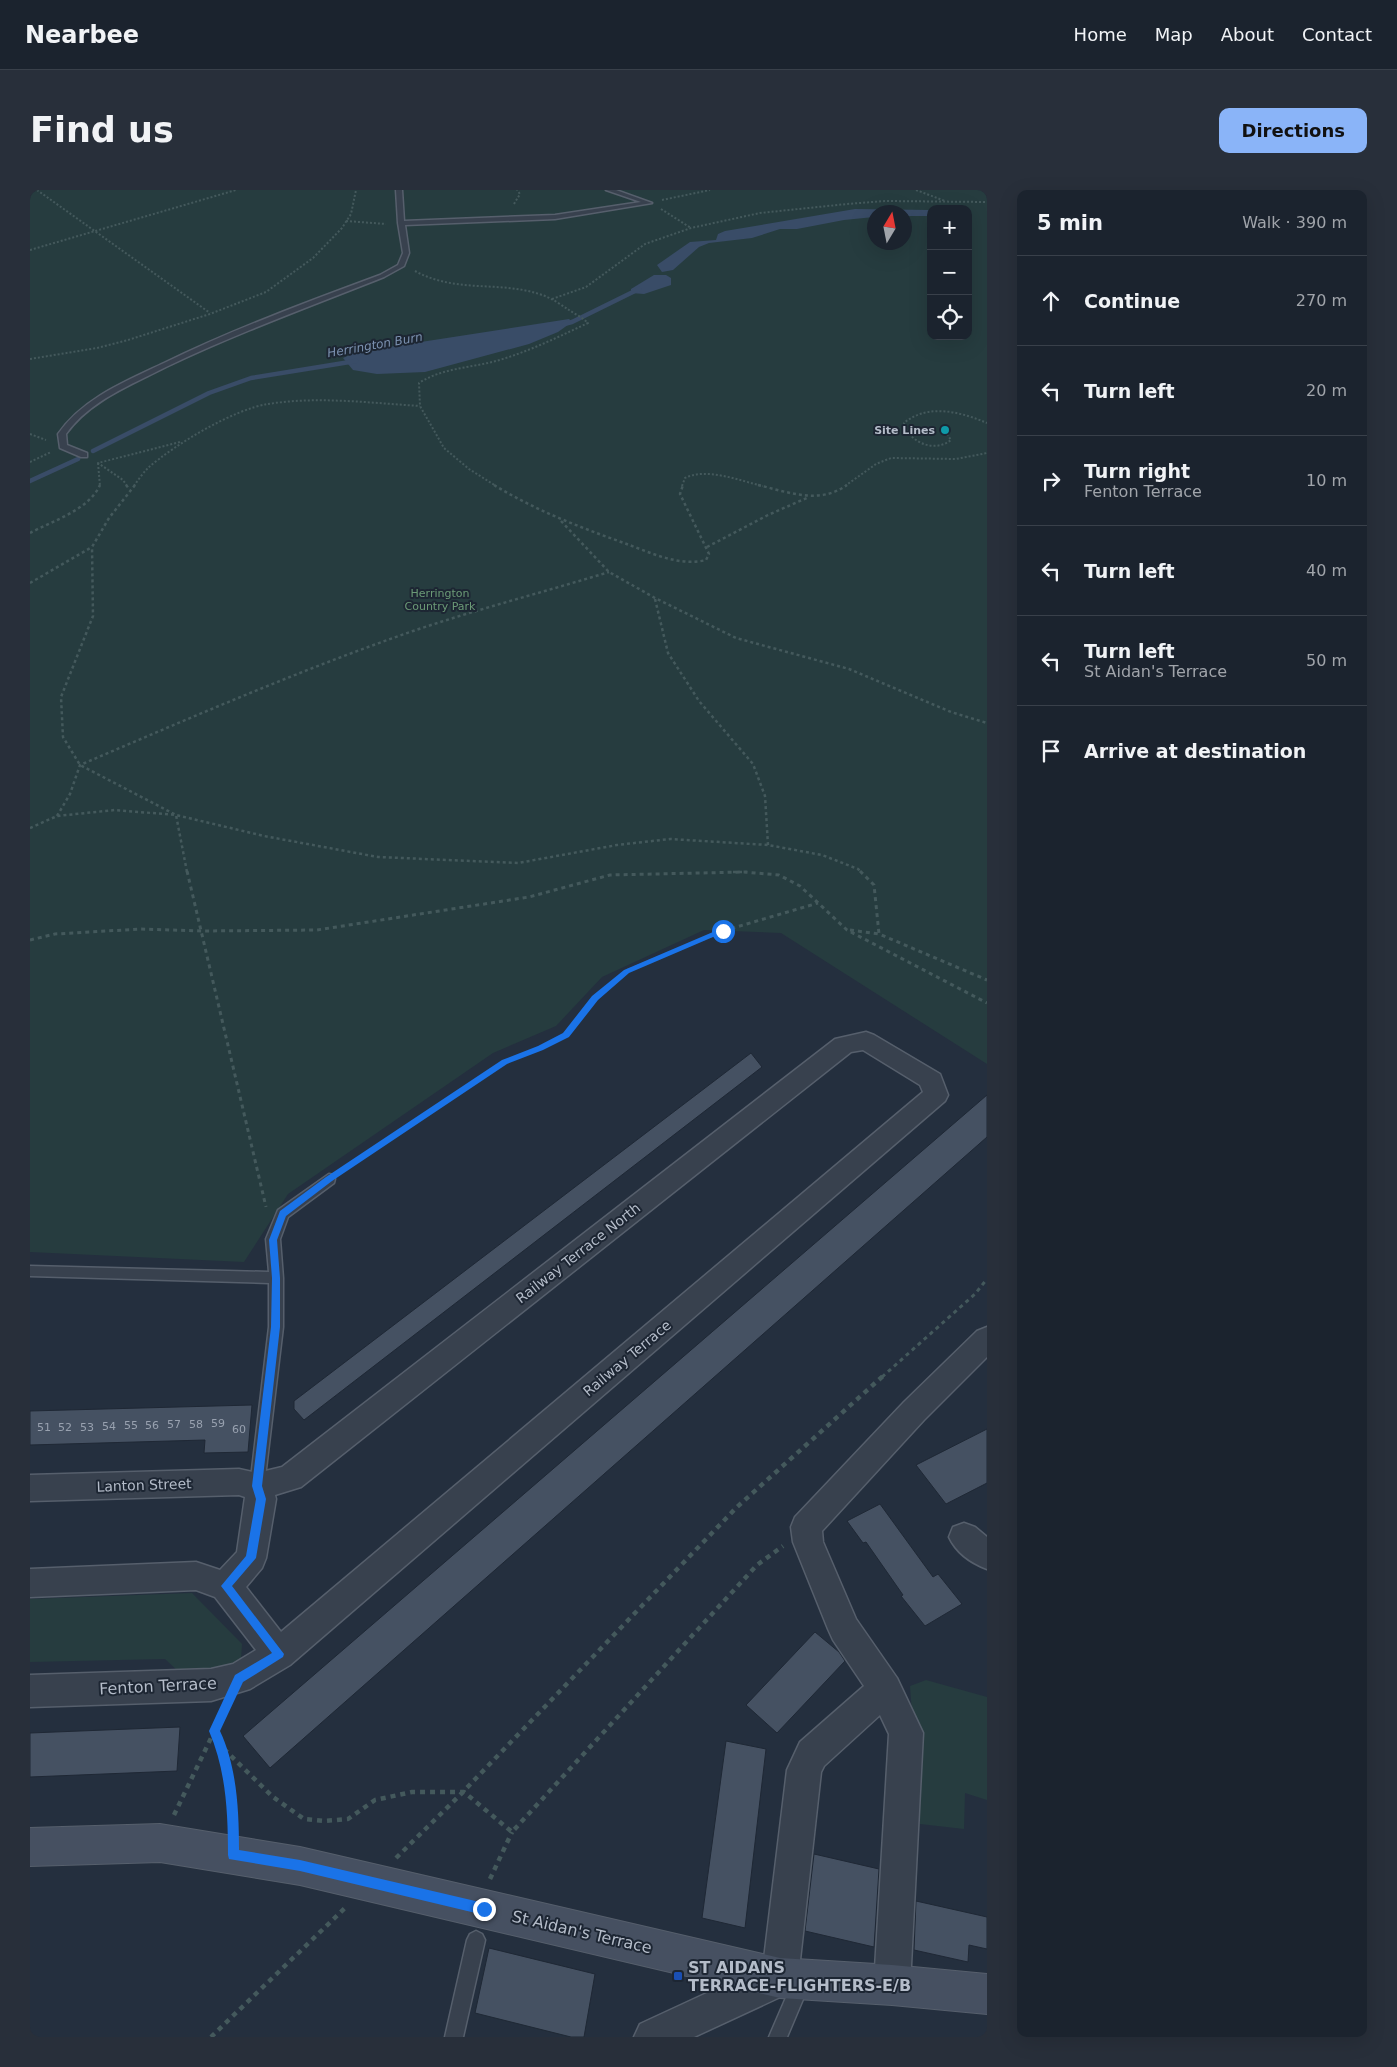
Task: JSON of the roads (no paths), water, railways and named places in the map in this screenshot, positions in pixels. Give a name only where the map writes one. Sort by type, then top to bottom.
[{"type":"main road","name":"St Aidan's Terrace","points":[[30,1847],[160,1843],[300,1866],[480,1925],[791,1979],[892,1985],[987,1994]]},
{"type":"street","name":"Railway Terrace North","points":[[257,1486],[290,1478],[844,1045],[866,1041],[900,1062]]},
{"type":"street","name":"Railway Terrace","points":[[279,1654],[936,1095],[931,1080],[900,1062]]},
{"type":"street","points":[[892,1985],[906,1733],[885,1689],[844,1629],[808,1542],[806,1527],[914,1411],[987,1339]]},
{"type":"street","name":"Lanton Street","points":[[30,1488],[239,1482],[257,1486]]},
{"type":"street","points":[[226,1586],[251,1558],[261,1499],[257,1486]]},
{"type":"street","points":[[30,1583],[196,1576],[226,1586],[279,1654]]},
{"type":"street","name":"Fenton Terrace","points":[[30,1691],[211,1686],[239,1678],[279,1654]]},
{"type":"street","points":[[653,2037],[791,1979],[804,1770],[812,1754],[885,1689]]},
{"type":"lane","points":[[84,455],[63,446],[62,434],[72,420],[99,399],[203,347],[382,276],[401,266],[406,252],[401,223],[399,190]]},
{"type":"lane","points":[[401,223],[555,217],[649,203],[609,190]]},
{"type":"lane","points":[[257,1486],[276,1327],[276,1278],[273,1240],[283,1214],[329,1179]]},
{"type":"lane","points":[[30,1271],[276,1278]]},
{"type":"lane","points":[[454,2037],[480,1925]]},
{"type":"lane","points":[[778,2037],[791,1979]]},
{"type":"water","points":[[855,209],[867,209],[867,218],[797,229],[780,229],[752,238],[709,243],[699,247],[673,270],[662,272],[657,265],[690,242],[716,240],[718,234],[725,231]]},
{"type":"water","points":[[912,210],[927,210],[927,216],[912,216]]},
{"type":"water","points":[[654,275],[666,275],[671,278],[671,285],[644,294],[631,293],[631,289]]},
{"type":"water","points":[[569,319],[572,322],[558,332],[529,344],[425,372],[377,374],[353,370],[343,358],[356,352]]},
{"type":"waterway","name":"Herrington Burn","points":[[564,324],[572,322],[639,289]]},
{"type":"waterway","name":"Herrington Burn","points":[[93,451],[209,393],[251,378],[356,361]]},
{"type":"waterway","name":"Herrington Burn","points":[[30,481],[78,459]]},
{"type":"place","name":"Site Lines","points":[[945,430]]},
{"type":"place","name":"ST AIDANS TERRACE-FLIGHTERS-E/B","points":[[678,1976]]},
{"type":"park label","name":"Herrington Country Park","points":[[440,599]]}]
